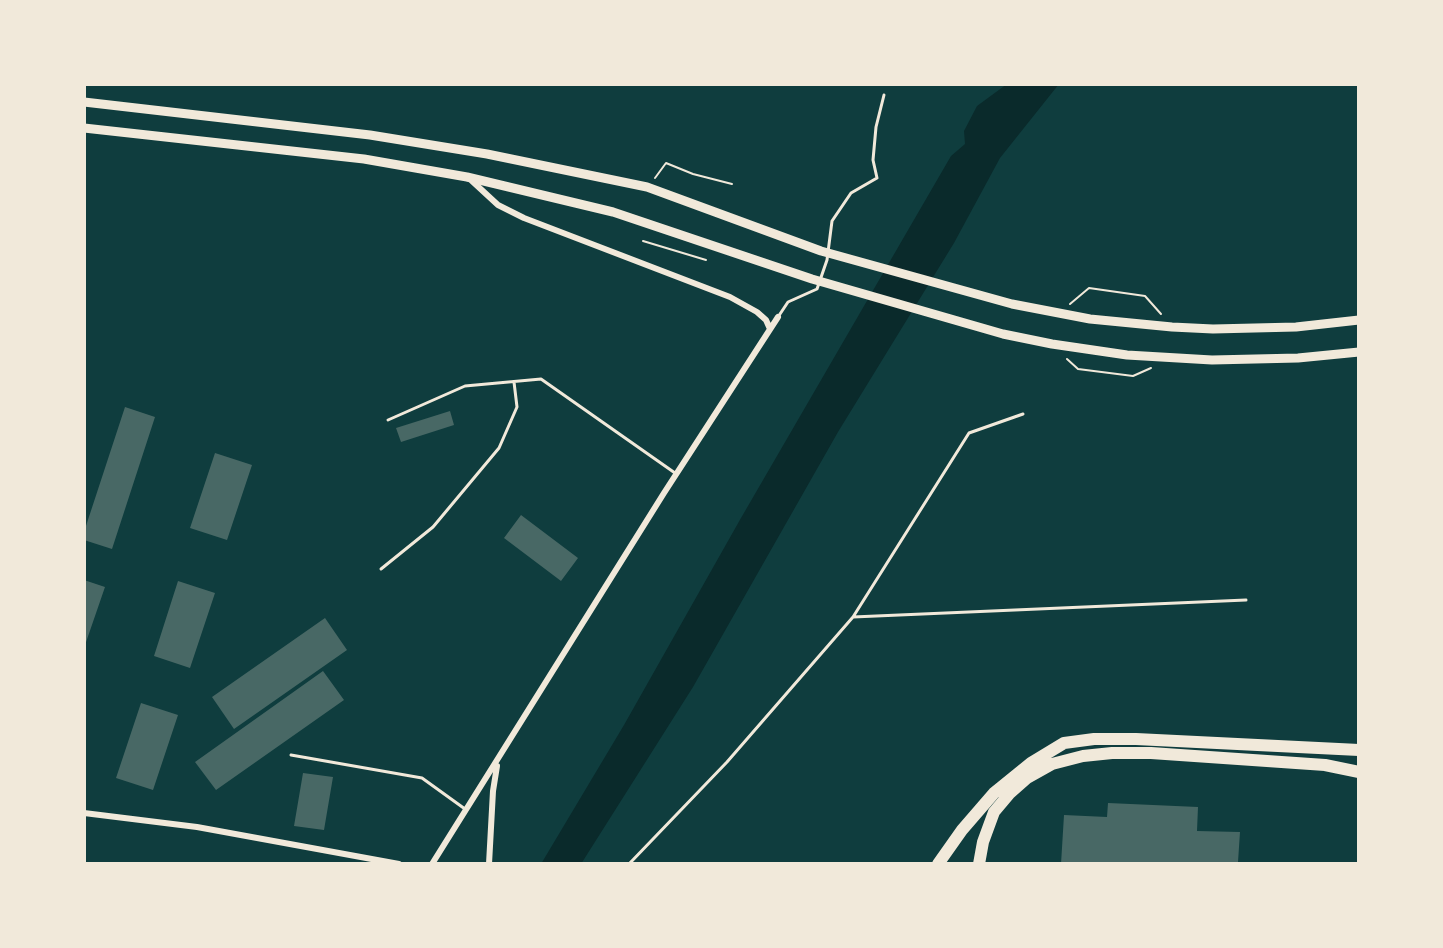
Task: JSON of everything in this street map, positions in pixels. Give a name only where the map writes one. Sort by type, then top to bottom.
[{"type":"highway","points":[[938,864],[962,830],[994,793],[1031,763],[1064,743],[1094,739],[1136,739],[1359,750]]},
{"type":"highway","points":[[979,864],[982,842],[994,812],[1010,793],[1027,778],[1052,764],[1083,756],[1151,753],[1315,764],[1359,772]]},
{"type":"main road","points":[[84,102],[370,135],[487,153],[647,187],[821,251],[1012,304],[1059,313],[1131,324],[1254,329],[1359,320]]},
{"type":"main road","points":[[84,128],[363,159],[467,177],[613,212],[812,279],[1003,334],[1052,344],[1170,359],[1255,360],[1359,352]]},
{"type":"street","points":[[467,177],[498,205],[524,218],[730,297],[757,312],[766,320],[770,329]]},
{"type":"street","points":[[432,864],[778,317]]},
{"type":"street","points":[[489,864],[494,782],[498,759]]},
{"type":"street","points":[[84,813],[197,827],[399,864]]},
{"type":"lane","points":[[778,317],[788,302],[817,289],[827,260],[832,221],[851,194],[877,178],[873,160],[876,127],[884,95]]},
{"type":"lane","points":[[388,420],[465,386],[541,379],[677,474]]},
{"type":"lane","points":[[381,568],[432,527],[499,448],[517,406],[514,382]]},
{"type":"lane","points":[[629,864],[727,762],[853,617],[969,433],[1023,414]]},
{"type":"lane","points":[[853,617],[1246,600]]},
{"type":"lane","points":[[291,755],[422,778],[466,810]]},
{"type":"path","points":[[647,187],[666,163],[693,174],[732,184]]},
{"type":"path","points":[[643,240],[706,260]]},
{"type":"path","points":[[1059,313],[1089,288],[1145,296],[1172,327]]},
{"type":"path","points":[[1052,344],[1078,369],[1133,376],[1170,359]]},
{"type":"water","points":[[1007,84],[1059,84],[1000,158],[954,243],[838,432],[693,687],[581,864],[541,864],[624,725],[951,156],[965,144],[964,131],[977,106]]},
{"type":"building","points":[[125,407],[155,417],[112,549],[84,540],[84,532]]},
{"type":"building","points":[[450,411],[454,425],[401,442],[396,428]]},
{"type":"building","points":[[215,453],[252,465],[227,540],[190,528]]},
{"type":"building","points":[[521,515],[578,558],[561,581],[504,538]]},
{"type":"building","points":[[84,580],[105,587],[84,648]]},
{"type":"building","points":[[178,581],[215,593],[190,668],[154,656]]},
{"type":"building","points":[[325,618],[347,650],[234,729],[212,697]]},
{"type":"building","points":[[323,671],[344,700],[216,790],[195,762]]},
{"type":"building","points":[[141,703],[178,715],[153,790],[116,778]]},
{"type":"building","points":[[303,773],[333,777],[324,830],[294,826]]},
{"type":"building","points":[[1108,803],[1198,807],[1197,831],[1240,832],[1238,862],[1245,862],[1245,864],[1061,864],[1064,815],[1107,817]]}]
